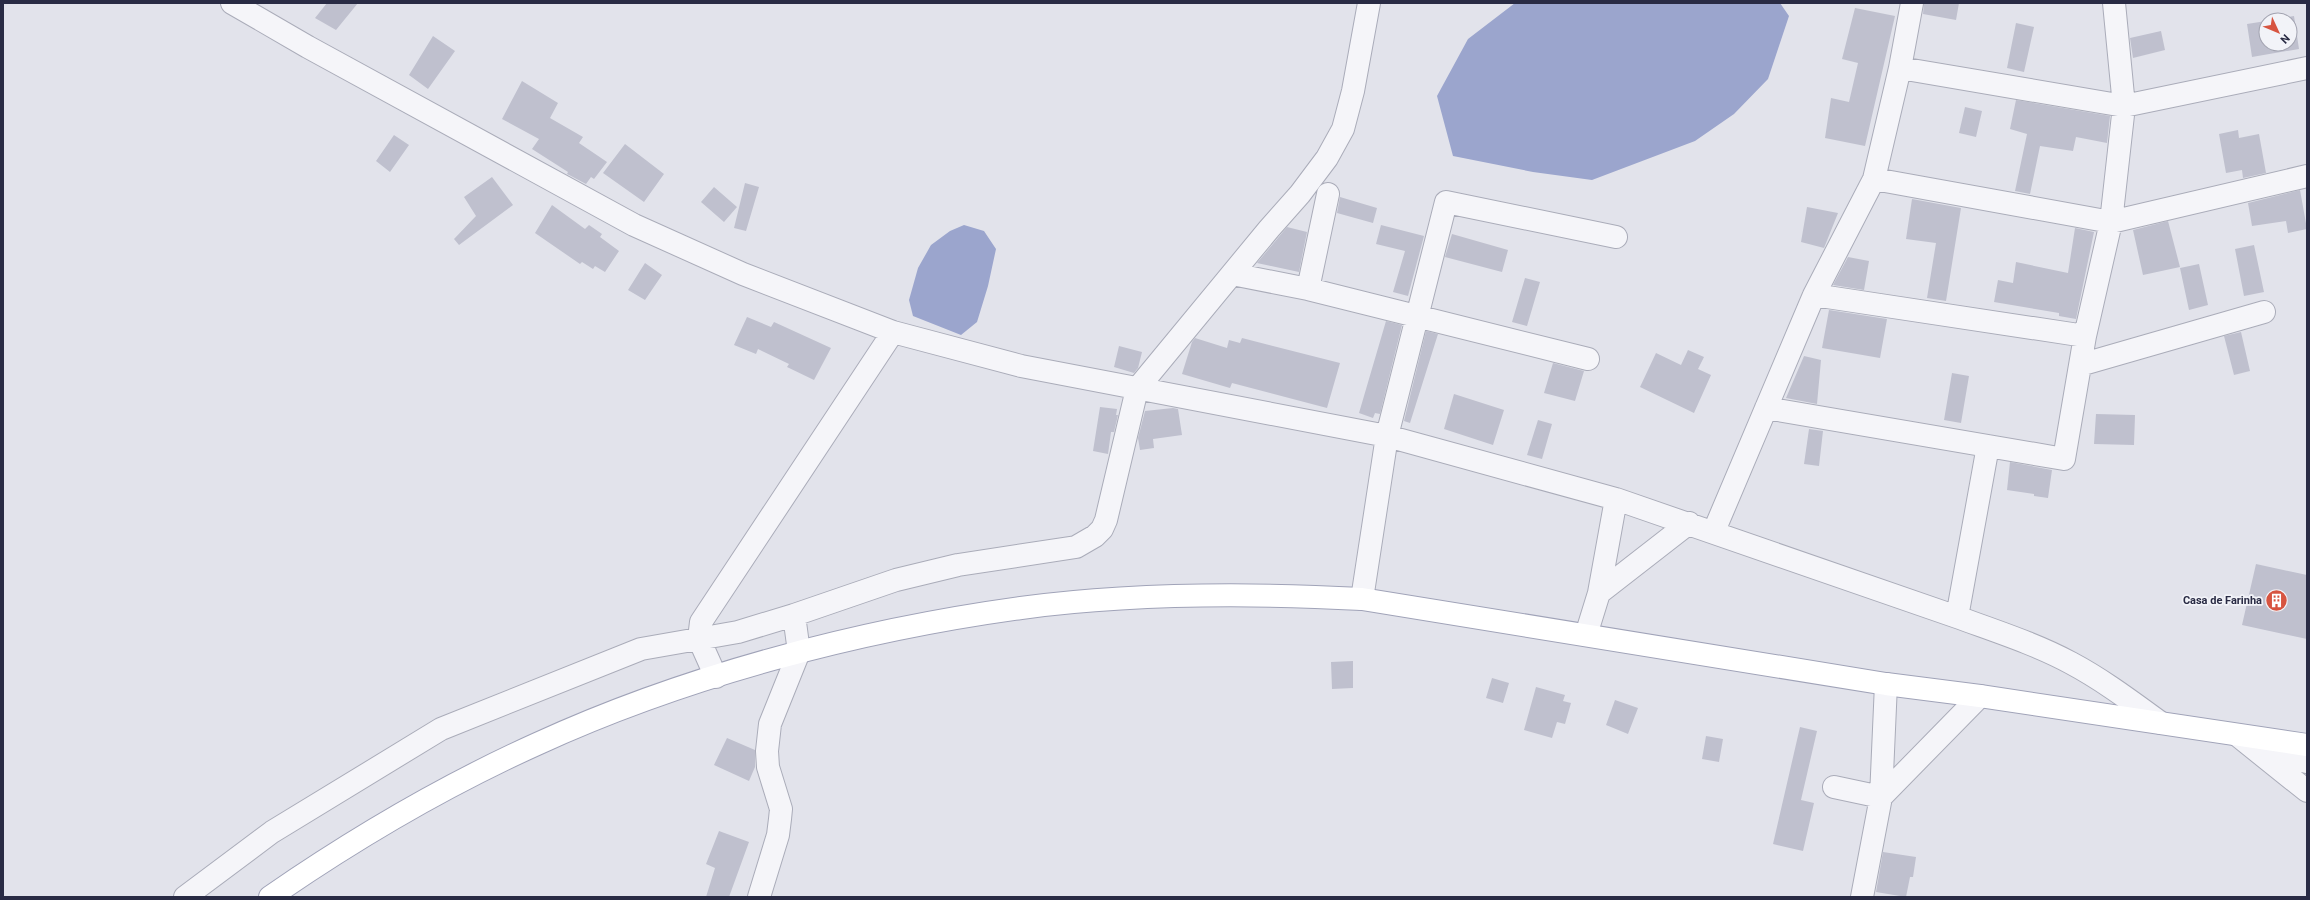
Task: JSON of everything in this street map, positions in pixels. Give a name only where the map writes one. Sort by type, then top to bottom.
[{"type":"main road","points":[[270,897],[398,816],[537,744],[647,699],[799,652],[902,628],[1023,608],[1159,597],[1318,597],[1362,599],[1886,684],[1980,696],[2307,745]]},
{"type":"street","points":[[232,3],[308,47],[634,225],[743,274],[893,332],[1021,366],[1387,436],[1616,499],[1714,531],[1957,617],[2070,662],[2097,678],[2161,723]]},
{"type":"street","points":[[185,897],[272,832],[441,729],[641,649],[738,632],[794,615],[896,580],[958,565],[1063,550],[1087,542],[1102,529],[1109,510],[1138,389],[1300,194],[1327,158],[1343,129],[1353,91],[1369,3]]},
{"type":"street","points":[[1714,531],[1814,295],[1874,179],[1900,68],[1912,3]]},
{"type":"street","points":[[1766,408],[2064,459],[2085,336],[2111,222],[2124,106],[2114,3]]},
{"type":"street","points":[[1900,68],[2124,106],[2307,68]]},
{"type":"street","points":[[1874,179],[2111,222],[2307,176]]},
{"type":"street","points":[[1308,289],[1328,194]]},
{"type":"street","points":[[1362,599],[1387,436],[1446,202],[1616,237]]},
{"type":"street","points":[[1232,274],[1308,289],[1588,359]]},
{"type":"street","points":[[1814,295],[2085,336]]},
{"type":"street","points":[[2080,365],[2264,312]]},
{"type":"street","points":[[716,677],[699,639],[701,622],[893,332]]},
{"type":"street","points":[[1957,617],[1988,446]]},
{"type":"street","points":[[1586,635],[1599,593],[1616,499]]},
{"type":"street","points":[[1599,593],[1689,523]]},
{"type":"street","points":[[759,897],[778,835],[780,819],[781,809],[768,767],[767,751],[770,724],[799,652],[794,615]]},
{"type":"street","points":[[1862,897],[1881,796],[1886,684]]},
{"type":"street","points":[[1881,796],[1980,696]]},
{"type":"street","points":[[2237,735],[2307,791]]},
{"type":"street","points":[[2256,751],[2307,762]]},
{"type":"street","points":[[1834,787],[1881,796]]},
{"type":"water","points":[[1515,3],[1780,3],[1789,16],[1768,79],[1734,114],[1695,141],[1592,180],[1533,172],[1453,156],[1437,96],[1468,39]]},
{"type":"water","points":[[964,225],[984,231],[996,249],[988,286],[977,322],[961,335],[913,316],[909,300],[918,268],[931,245],[950,231]]},
{"type":"building","points":[[327,3],[358,3],[336,30],[315,18]]},
{"type":"building","points":[[1924,3],[1959,3],[1956,20],[1923,14]]},
{"type":"building","points":[[1855,8],[1895,16],[1865,146],[1825,138],[1831,98],[1849,102],[1858,63],[1842,59]]},
{"type":"building","points":[[2258,22],[2258,52],[2281,52],[2252,57],[2247,24]]},
{"type":"building","points":[[2016,23],[2034,27],[2024,72],[2007,68]]},
{"type":"building","points":[[2161,31],[2165,50],[2133,58],[2130,38]]},
{"type":"building","points":[[433,36],[455,51],[428,89],[409,75]]},
{"type":"building","points":[[522,81],[558,103],[550,118],[583,137],[579,143],[607,162],[594,179],[591,177],[586,184],[567,174],[568,172],[532,149],[539,139],[502,119]]},
{"type":"building","points":[[2016,100],[2110,116],[2107,143],[2076,137],[2073,151],[2040,146],[2030,194],[2015,191],[2027,134],[2010,129]]},
{"type":"building","points":[[1965,107],[1982,111],[1976,137],[1959,133]]},
{"type":"building","points":[[2238,130],[2239,138],[2259,134],[2266,173],[2243,178],[2242,170],[2226,173],[2219,134]]},
{"type":"building","points":[[394,135],[409,145],[390,172],[376,161]]},
{"type":"building","points":[[625,144],[664,174],[644,202],[603,173]]},
{"type":"building","points":[[492,177],[513,205],[459,245],[454,239],[476,216],[464,197]]},
{"type":"building","points":[[745,183],[759,187],[746,231],[734,228]]},
{"type":"building","points":[[714,187],[737,207],[724,222],[701,202]]},
{"type":"building","points":[[2300,190],[2307,229],[2288,233],[2286,221],[2252,226],[2248,203]]},
{"type":"building","points":[[1340,197],[1377,208],[1373,223],[1337,213]]},
{"type":"building","points":[[1912,199],[1961,208],[1946,301],[1927,298],[1936,243],[1906,239]]},
{"type":"building","points":[[552,205],[585,229],[589,225],[602,234],[600,237],[619,251],[605,272],[595,266],[593,269],[582,262],[580,264],[535,233]]},
{"type":"building","points":[[1807,207],[1838,213],[1824,248],[1801,242]]},
{"type":"building","points":[[2168,221],[2180,267],[2143,275],[2133,230]]},
{"type":"building","points":[[1381,225],[1424,236],[1408,296],[1393,292],[1405,251],[1376,244]]},
{"type":"building","points":[[1287,227],[1307,232],[1299,272],[1257,263]]},
{"type":"building","points":[[2075,228],[2094,232],[2076,319],[2059,316],[2059,313],[1994,302],[1998,280],[2013,283],[2016,262],[2068,273]]},
{"type":"building","points":[[1452,234],[1508,250],[1502,272],[1445,257]]},
{"type":"building","points":[[2254,245],[2264,292],[2244,296],[2235,249]]},
{"type":"building","points":[[1848,257],[1869,261],[1864,290],[1833,285]]},
{"type":"building","points":[[645,263],[662,275],[645,300],[628,290]]},
{"type":"building","points":[[2199,264],[2208,305],[2189,310],[2180,268]]},
{"type":"building","points":[[1525,278],[1540,282],[1527,326],[1512,322]]},
{"type":"building","points":[[1829,310],[1887,319],[1880,358],[1822,348]]},
{"type":"building","points":[[747,317],[771,327],[774,322],[831,348],[814,380],[787,367],[789,364],[758,349],[756,354],[734,345]]},
{"type":"building","points":[[1386,321],[1402,325],[1380,414],[1375,413],[1373,418],[1359,413]]},
{"type":"building","points":[[1426,331],[1438,334],[1410,423],[1404,421]]},
{"type":"building","points":[[2241,332],[2250,371],[2234,375],[2224,336]]},
{"type":"building","points":[[1195,338],[1227,348],[1229,340],[1240,343],[1242,338],[1340,363],[1327,408],[1232,383],[1230,388],[1182,374],[1192,342]]},
{"type":"building","points":[[1119,346],[1142,352],[1138,368],[1134,373],[1114,367]]},
{"type":"building","points":[[1688,350],[1704,357],[1698,369],[1711,375],[1694,413],[1640,387],[1656,353],[1681,365]]},
{"type":"building","points":[[1804,356],[1821,360],[1817,404],[1786,398]]},
{"type":"building","points":[[1553,363],[1584,371],[1575,401],[1544,393]]},
{"type":"building","points":[[1952,373],[1969,376],[1961,423],[1944,420]]},
{"type":"building","points":[[1454,394],[1504,410],[1493,445],[1444,429]]},
{"type":"building","points":[[1100,407],[1117,409],[1116,415],[1118,415],[1114,432],[1111,432],[1108,454],[1093,451]]},
{"type":"building","points":[[1173,408],[1178,409],[1182,435],[1153,439],[1154,448],[1140,450],[1138,438],[1145,411]]},
{"type":"building","points":[[2096,414],[2135,415],[2134,445],[2094,444]]},
{"type":"building","points":[[1538,420],[1552,424],[1542,459],[1527,455]]},
{"type":"building","points":[[1809,429],[1823,431],[1819,466],[1804,464]]},
{"type":"building","points":[[2010,462],[2052,470],[2048,498],[2034,496],[2034,494],[2007,490]]},
{"type":"building","name":"Casa de Farinha","points":[[2256,564],[2307,575],[2307,639],[2242,625]]},
{"type":"building","points":[[1353,661],[1353,688],[1332,689],[1331,662]]},
{"type":"building","points":[[1492,678],[1509,683],[1503,703],[1486,698]]},
{"type":"building","points":[[1536,687],[1565,695],[1563,701],[1571,703],[1565,724],[1557,722],[1552,738],[1524,730]]},
{"type":"building","points":[[1615,700],[1638,708],[1628,734],[1606,725]]},
{"type":"building","points":[[1800,727],[1817,731],[1801,800],[1814,803],[1803,851],[1773,844]]},
{"type":"building","points":[[1706,736],[1723,739],[1719,762],[1702,759]]},
{"type":"building","points":[[727,738],[755,750],[755,767],[749,781],[714,765]]},
{"type":"building","points":[[719,831],[749,842],[729,897],[706,897],[715,868],[706,864]]},
{"type":"building","points":[[1883,852],[1916,857],[1913,877],[1910,877],[1906,897],[1876,892]]},
{"type":"place","name":"Casa de Farinha","points":[[2277,600]]}]
